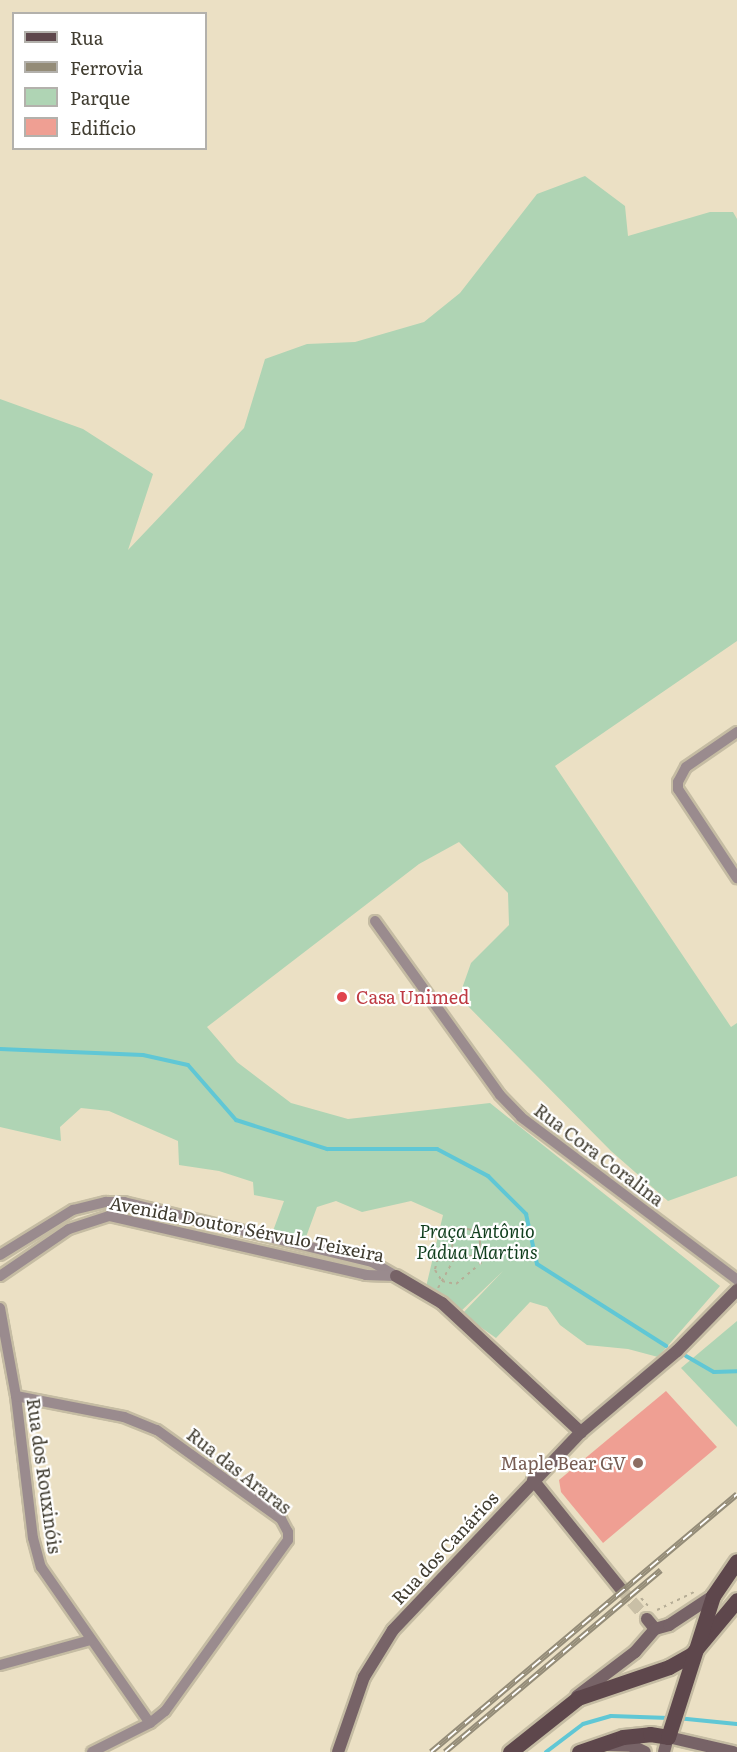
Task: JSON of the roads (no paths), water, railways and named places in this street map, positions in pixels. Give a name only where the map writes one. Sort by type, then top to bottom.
[{"type":"main road","points":[[579,1752],[637,1735],[667,1740],[692,1654],[714,1594],[737,1561]]},
{"type":"main road","points":[[510,1752],[560,1709],[589,1693],[669,1667],[692,1654],[737,1600]]},
{"type":"street","points":[[737,732],[686,767],[678,782],[678,789],[737,878]]},
{"type":"street","name":"Rua Cora Coralina","points":[[375,921],[500,1095],[521,1117],[737,1280]]},
{"type":"street","name":"Avenida Doutor Sérvulo Teixeira","points":[[0,1255],[58,1217],[93,1204],[124,1202],[372,1262],[433,1297],[581,1432]]},
{"type":"street","points":[[93,1204],[96,1218]]},
{"type":"street","name":"Avenida Doutor Sérvulo Teixeira","points":[[0,1276],[69,1229],[96,1218],[121,1219],[366,1275],[396,1276]]},
{"type":"street","name":"Rua dos Canários","points":[[338,1752],[377,1652],[533,1480],[581,1432],[677,1352],[737,1290]]},
{"type":"street","name":"Rua dos Rouxinóis","points":[[0,1308],[16,1396],[36,1552],[49,1581],[150,1723]]},
{"type":"street","name":"Rua das Araras","points":[[16,1396],[124,1417],[157,1430],[281,1519],[288,1532],[288,1540],[179,1694],[150,1723],[92,1752]]},
{"type":"street","points":[[533,1480],[620,1588]]},
{"type":"street","points":[[560,1709],[635,1652],[651,1624],[675,1621],[714,1594]]},
{"type":"street","points":[[0,1665],[91,1640]]},
{"type":"street","points":[[667,1740],[702,1750],[733,1752]]},
{"type":"street","points":[[597,1745],[632,1746],[645,1752]]},
{"type":"waterway","points":[[0,1049],[143,1055],[188,1065],[236,1120],[327,1149],[437,1149],[488,1176],[526,1214],[537,1264],[666,1346]]},
{"type":"waterway","points":[[686,1356],[714,1372],[737,1371]]},
{"type":"waterway","points":[[546,1752],[583,1724],[611,1716],[669,1718]]},
{"type":"waterway","points":[[677,1718],[737,1724]]},
{"type":"tunnel","points":[[620,1588],[647,1619]]},
{"type":"railway","points":[[431,1752],[737,1494]]},
{"type":"railway","points":[[445,1752],[661,1570]]},
{"type":"place","name":"Casa Unimed","points":[[342,997]]},
{"type":"place","name":"Maple Bear GV","points":[[638,1463]]},
{"type":"park label","name":"Praça Antônio Pádua Martins","points":[[477,1242]]}]
